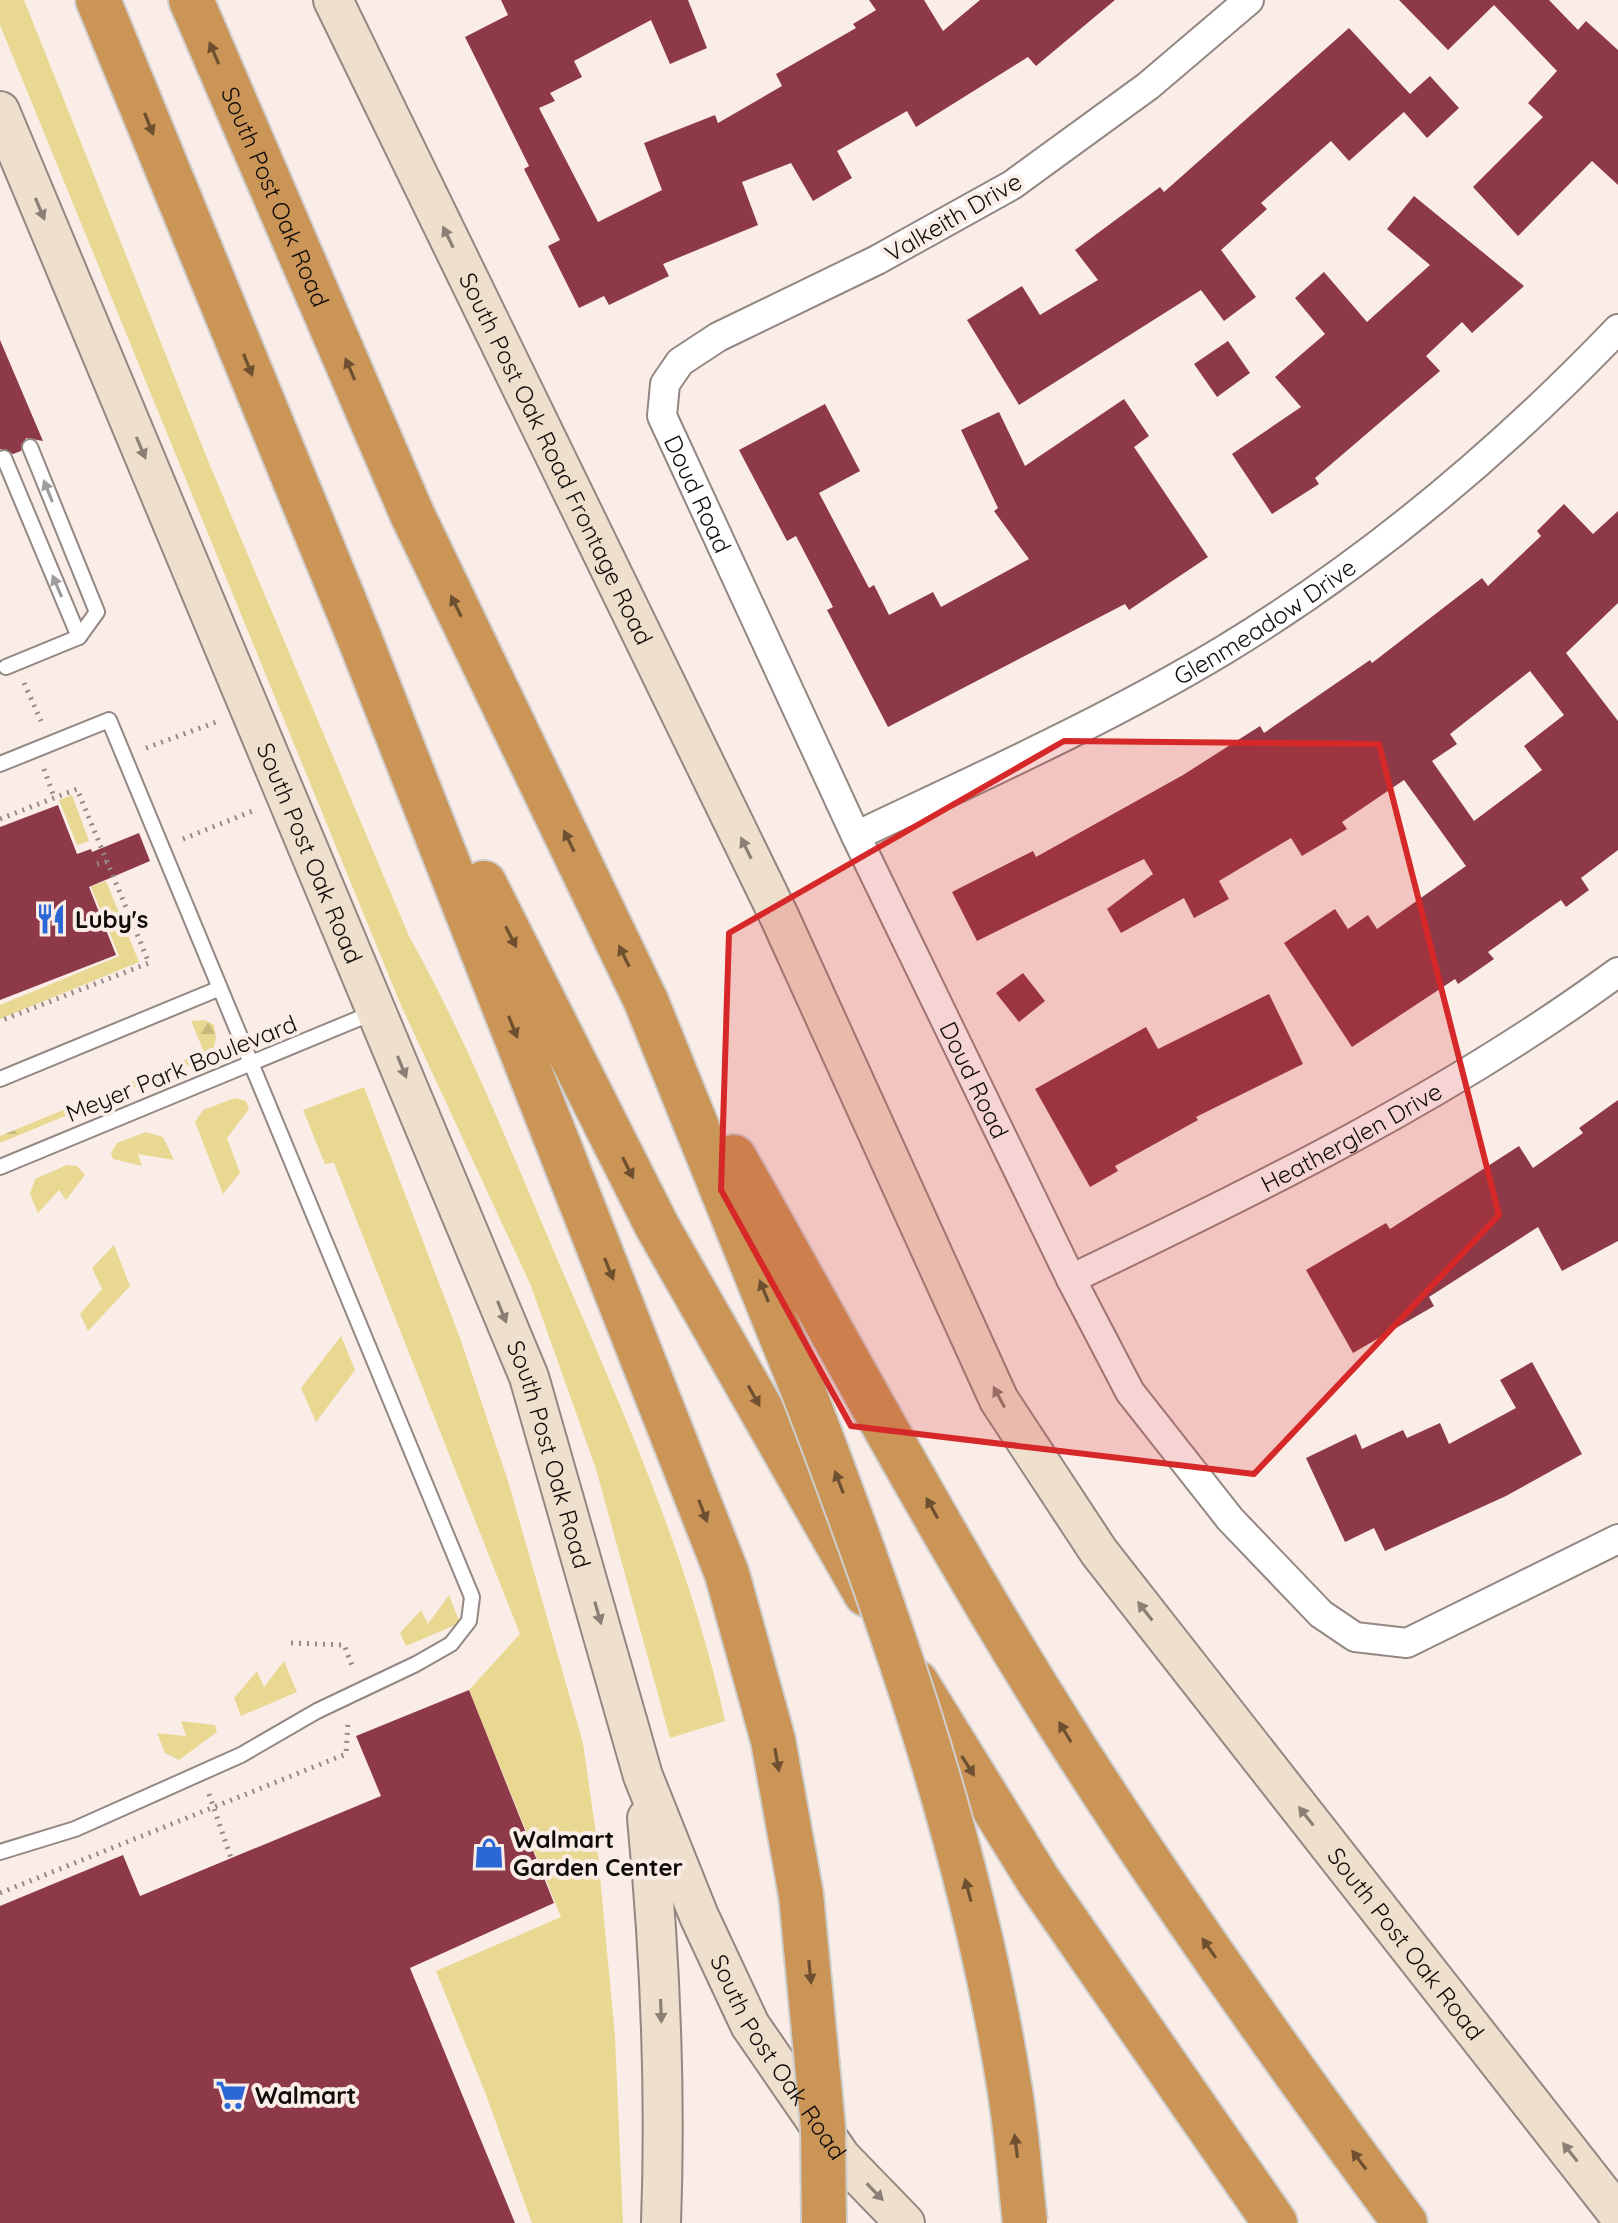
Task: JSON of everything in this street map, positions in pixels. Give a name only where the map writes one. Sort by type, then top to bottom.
[{"type":"highway","points":[[98,0],[361,642],[727,1574],[773,1740],[801,1895],[822,2111],[824,2223]]},
{"type":"highway","name":"South Post Oak Road","points":[[191,0],[412,514],[646,1001]]},
{"type":"highway","points":[[361,642],[657,1226],[909,1670],[1038,1880],[1275,2223]]},
{"type":"highway","points":[[646,1001],[869,1562],[928,1742],[971,1903],[1010,2090],[1025,2223]]},
{"type":"highway","points":[[646,1001],[939,1521],[1075,1749],[1326,2116],[1405,2223]]},
{"type":"main road","name":"South Post Oak Road Frontage Road","points":[[333,0],[780,918]]},
{"type":"main road","points":[[0,111],[9,159]]},
{"type":"main road","name":"South Post Oak Road","points":[[9,159],[230,659],[529,1377],[643,1776],[699,1916],[750,2025],[841,2157],[905,2223]]},
{"type":"main road","name":"South Post Oak Road","points":[[780,918],[999,1400],[1099,1552],[1618,2214]]},
{"type":"main road","points":[[643,1776],[658,1933],[664,2130],[661,2223]]},
{"type":"street","name":"Valkeith Drive","points":[[662,416],[665,384],[680,362],[718,337],[877,260],[1012,185],[1148,86],[1249,0]]},
{"type":"street","name":"Glenmeadow Drive","points":[[856,836],[1092,724],[1225,649],[1372,549],[1468,473],[1559,391],[1618,329]]},
{"type":"street","name":"Doud Road","points":[[662,416],[856,836],[1071,1279],[1130,1392],[1230,1519],[1321,1614],[1355,1637],[1407,1643],[1618,1539]]},
{"type":"street","name":"Heatherglen Drive","points":[[1071,1279],[1236,1200],[1388,1117],[1556,1018],[1618,972]]},
{"type":"lane","points":[[6,667],[79,637],[97,612],[30,447]]},
{"type":"lane","points":[[4,458],[79,637]]},
{"type":"lane","points":[[0,764],[109,720],[472,1597],[469,1621],[451,1644],[201,1772],[75,1829],[0,1852]]},
{"type":"lane","points":[[0,1079],[218,989]]},
{"type":"lane","name":"Meyer Park Boulevard","points":[[0,1167],[378,1010]]},
{"type":"path","points":[[29,694],[42,724]]},
{"type":"path","points":[[124,756],[220,720]]},
{"type":"path","points":[[42,764],[55,797]]},
{"type":"path","points":[[0,819],[77,789],[149,963],[0,1021]]},
{"type":"path","points":[[175,843],[256,810]]},
{"type":"path","points":[[97,864],[108,861]]},
{"type":"path","points":[[291,1643],[344,1645],[353,1668]]},
{"type":"path","points":[[0,1893],[346,1754],[348,1720]]},
{"type":"path","points":[[201,1772],[231,1858]]},
{"type":"highlighted area","points":[[1064,741],[1379,744],[1499,1215],[1254,1474],[851,1426],[721,1190],[729,933]]},
{"type":"green space","points":[[0,0],[24,0],[209,463],[409,936],[469,1056],[607,1374],[674,1544],[725,1721],[670,1738],[596,1469],[531,1286],[400,1003],[0,25]]},
{"type":"green space","points":[[72,795],[89,841],[77,845],[59,800]]},
{"type":"green space","points":[[106,881],[139,962],[0,1019],[0,1005],[119,956],[91,887]]},
{"type":"green space","points":[[205,1020],[214,1025],[216,1038],[212,1055],[0,1143],[0,1136],[204,1052],[191,1021]]},
{"type":"green space","points":[[364,1087],[460,1338],[508,1481],[583,1743],[596,1834],[615,2036],[623,2223],[532,2223],[485,2092],[436,1971],[561,1917],[469,1690],[520,1634],[334,1163],[325,1164],[303,1110]]},
{"type":"green space","points":[[235,1098],[246,1101],[249,1109],[227,1138],[240,1173],[223,1194],[195,1122],[203,1110]]},
{"type":"green space","points":[[146,1132],[163,1137],[174,1160],[138,1154],[142,1166],[113,1159],[111,1153],[117,1143]]},
{"type":"green space","points":[[67,1165],[77,1166],[85,1175],[66,1200],[59,1190],[38,1213],[30,1194],[35,1179]]},
{"type":"green space","points":[[114,1245],[130,1286],[88,1331],[80,1314],[102,1289],[92,1268]]},
{"type":"green space","points":[[341,1336],[355,1370],[316,1422],[301,1388]]},
{"type":"green space","points":[[449,1595],[460,1623],[406,1646],[400,1633],[421,1610],[428,1624]]},
{"type":"green space","points":[[284,1661],[297,1692],[241,1716],[234,1698],[257,1671],[264,1687]]},
{"type":"green space","points":[[181,1721],[215,1725],[217,1732],[179,1760],[165,1753],[157,1733],[186,1736]]},
{"type":"building","points":[[501,0],[688,0],[707,48],[670,64],[651,20],[574,61],[582,77],[550,93],[555,101],[539,108],[598,222],[662,190],[644,143],[715,115],[718,123],[782,86],[776,74],[856,28],[853,24],[876,10],[869,0],[924,0],[943,31],[980,0],[1115,0],[1036,66],[1028,57],[916,127],[907,111],[837,151],[852,178],[813,201],[791,163],[742,182],[758,225],[663,264],[669,276],[609,305],[604,296],[579,308],[548,246],[560,240],[524,169],[529,166],[465,37],[508,15]]},
{"type":"building","points":[[1399,0],[1549,0],[1578,30],[1586,21],[1618,50],[1618,185],[1592,161],[1518,236],[1473,187],[1543,117],[1528,103],[1557,71],[1494,5],[1448,50]]},
{"type":"building","points":[[1349,28],[1410,94],[1430,76],[1459,108],[1427,138],[1404,112],[1349,161],[1331,141],[1261,203],[1267,209],[1221,250],[1256,297],[1224,321],[1201,290],[1019,405],[967,320],[1022,286],[1040,315],[1098,280],[1075,250],[1160,187],[1164,192]]},
{"type":"building","points":[[1414,196],[1524,286],[1472,333],[1462,322],[1426,356],[1440,371],[1315,478],[1319,484],[1272,514],[1232,454],[1301,407],[1275,377],[1325,334],[1295,298],[1324,272],[1367,322],[1430,265],[1387,229]]},
{"type":"building","points":[[0,340],[43,441],[26,438],[21,451],[13,454],[0,449]]},
{"type":"building","points":[[1228,341],[1250,373],[1217,397],[1194,364]]},
{"type":"building","points":[[1124,399],[1149,436],[1134,447],[1208,557],[1129,610],[1125,604],[888,727],[827,610],[833,607],[796,536],[787,541],[739,450],[825,404],[860,471],[819,493],[869,588],[874,585],[889,615],[933,592],[941,607],[1029,559],[994,511],[998,508],[961,430],[999,412],[1025,466]]},
{"type":"building","points":[[1564,504],[1593,534],[1618,511],[1618,603],[1566,653],[1618,721],[1618,850],[1581,878],[1589,890],[1566,907],[1561,900],[1488,952],[1494,959],[1458,984],[1455,979],[1352,1047],[1284,943],[1335,909],[1348,929],[1368,915],[1377,929],[1466,866],[1404,780],[1342,822],[1347,829],[1302,856],[1291,838],[1219,881],[1229,899],[1194,918],[1184,898],[1121,933],[1107,909],[1153,874],[1144,859],[977,941],[952,892],[1033,851],[1036,857],[1183,775],[1260,726],[1264,733],[1370,660],[1372,663],[1482,578],[1488,586],[1541,536],[1537,531]],"holes":[[[1530,671],[1564,715],[1524,746],[1542,770],[1474,821],[1432,761],[1457,744],[1450,734]]]},
{"type":"building","name":"Luby's","points":[[58,805],[77,854],[91,849],[92,852],[139,833],[150,861],[89,887],[116,955],[0,1000],[0,827]]},
{"type":"building","points":[[1023,973],[1045,1001],[1019,1022],[996,993]]},
{"type":"building","points":[[1269,994],[1303,1064],[1196,1117],[1198,1120],[1115,1166],[1118,1171],[1090,1187],[1035,1089],[1146,1027],[1158,1049]]},
{"type":"building","points":[[1618,1100],[1618,1241],[1562,1271],[1538,1227],[1429,1297],[1434,1306],[1353,1353],[1306,1270],[1386,1223],[1390,1229],[1519,1146],[1533,1168],[1583,1133],[1579,1128]]},
{"type":"building","points":[[1532,1362],[1582,1454],[1506,1496],[1385,1551],[1374,1528],[1345,1542],[1306,1458],[1356,1434],[1362,1449],[1403,1430],[1407,1438],[1440,1423],[1449,1444],[1516,1408],[1500,1380]]},
{"type":"building","name":"Walmart","points":[[469,1690],[554,1903],[410,1968],[515,2223],[0,2223],[0,1906],[123,1855],[140,1896],[381,1796],[356,1736]]},
{"type":"place","name":"Luby's","points":[[51,919]]},
{"type":"place","name":"Walmart Garden Center","points":[[489,1853]]},
{"type":"place","name":"Walmart","points":[[231,2095]]}]
